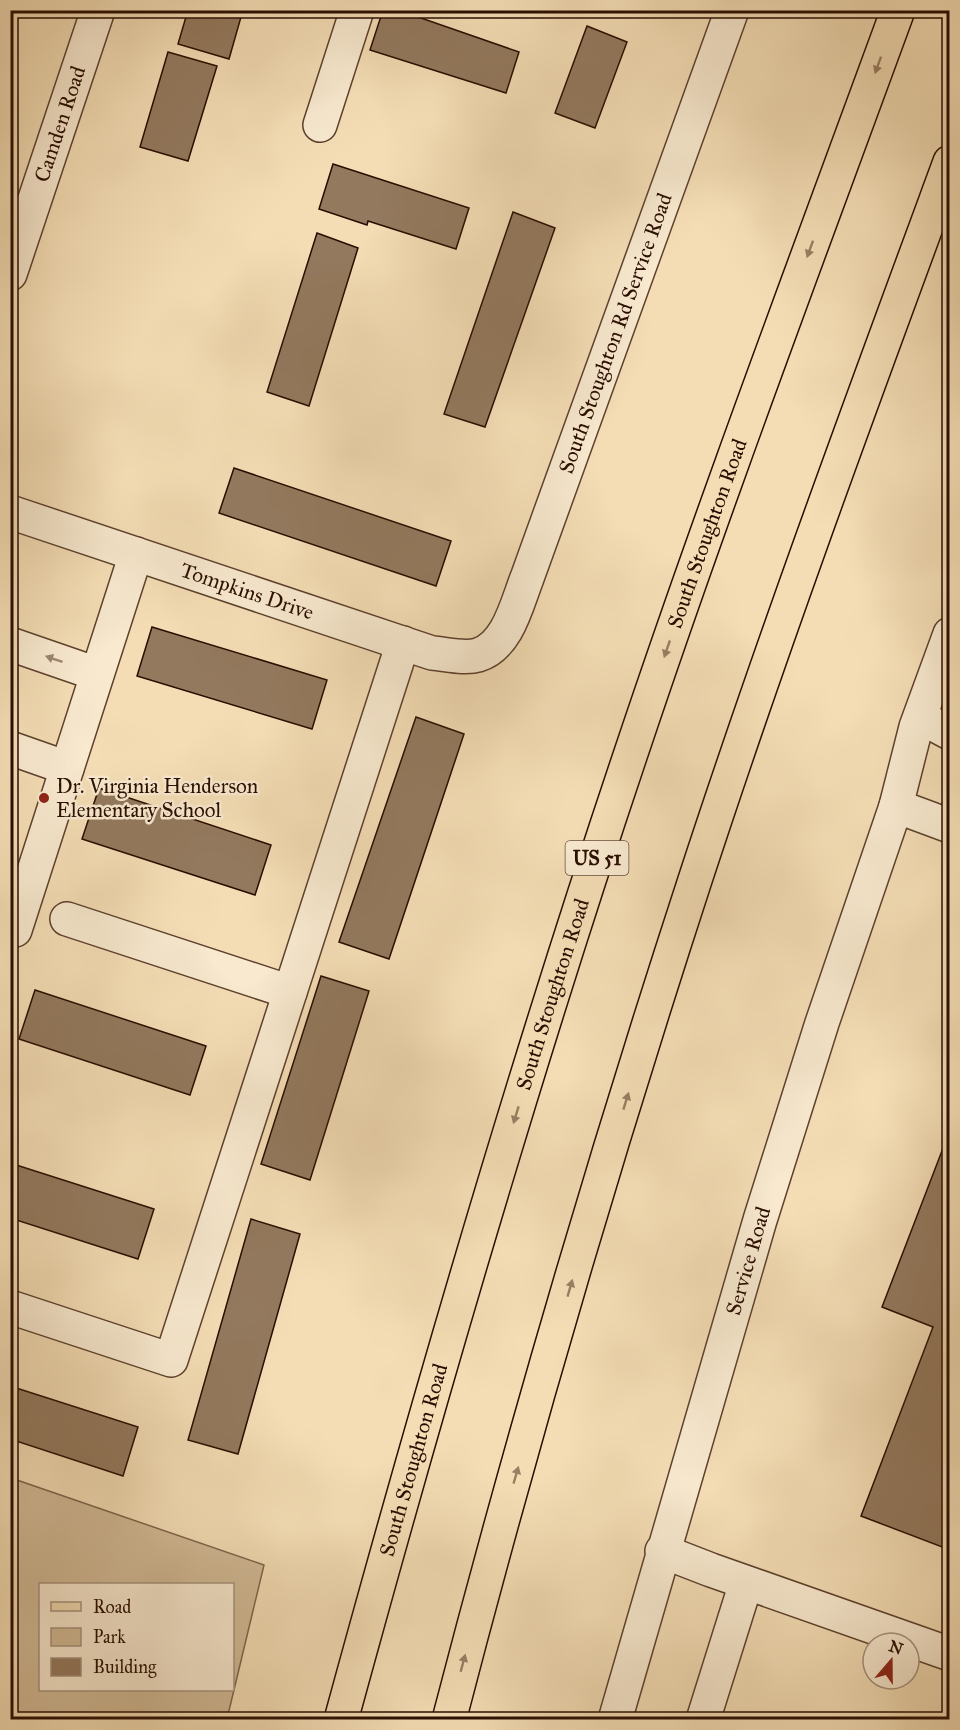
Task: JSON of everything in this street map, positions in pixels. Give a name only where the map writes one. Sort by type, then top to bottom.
[{"type":"main road","name":"South Stoughton Road","points":[[341,1719],[472,1256],[627,765],[757,394],[898,10]]},
{"type":"main road","points":[[448,1719],[486,1576],[600,1186],[694,882],[950,162]]},
{"type":"street","name":"Camden Road","points":[[10,274],[98,10]]},
{"type":"street","points":[[320,125],[357,10]]},
{"type":"street","name":"South Stoughton Rd Service Road","points":[[488,650],[503,636],[527,578],[732,10]]},
{"type":"street","name":"Tompkins Drive","points":[[10,512],[432,653],[470,656],[488,650]]},
{"type":"street","points":[[15,930],[136,554]]},
{"type":"street","points":[[950,634],[920,717],[896,806],[950,826]]},
{"type":"street","points":[[10,1307],[171,1360],[403,643]]},
{"type":"street","points":[[10,644],[97,674]]},
{"type":"street","points":[[920,717],[950,733]]},
{"type":"street","points":[[10,748],[67,768]]},
{"type":"street","name":"Service Road","points":[[615,1719],[760,1220],[822,1023],[896,806]]},
{"type":"street","points":[[67,919],[290,992]]},
{"type":"street","points":[[662,1551],[746,1583],[950,1653]]},
{"type":"street","points":[[704,1719],[746,1583]]},
{"type":"green space","points":[[11,1478],[264,1565],[234,1690],[234,1583],[39,1583],[39,1691],[234,1691],[227,1719],[11,1719]]},
{"type":"building","points":[[188,10],[243,10],[229,59],[178,44]]},
{"type":"building","points":[[383,10],[398,10],[519,52],[506,93],[370,50]]},
{"type":"building","points":[[587,26],[627,42],[595,128],[555,113]]},
{"type":"building","points":[[168,52],[217,66],[188,161],[140,147]]},
{"type":"building","points":[[333,164],[469,208],[456,249],[368,221],[367,225],[319,209]]},
{"type":"building","points":[[513,212],[555,228],[485,427],[444,414]]},
{"type":"building","points":[[317,233],[358,248],[309,406],[267,392]]},
{"type":"building","points":[[234,468],[451,541],[436,586],[219,513]]},
{"type":"building","points":[[152,627],[327,680],[312,729],[137,676]]},
{"type":"building","points":[[416,717],[464,734],[389,959],[339,942]]},
{"type":"building","points":[[99,788],[271,845],[255,895],[82,839]]},
{"type":"building","points":[[321,976],[369,991],[310,1180],[261,1164]]},
{"type":"building","points":[[35,990],[206,1046],[190,1095],[19,1039]]},
{"type":"building","points":[[950,1130],[950,1550],[861,1516],[933,1327],[882,1307]]},
{"type":"building","points":[[10,1163],[154,1209],[138,1259],[10,1218]]},
{"type":"building","points":[[251,1219],[300,1234],[238,1454],[188,1440]]},
{"type":"building","points":[[10,1386],[138,1427],[123,1476],[10,1439]]},
{"type":"place","name":"Dr. Virginia Henderson Elementary School","points":[[44,798]]}]
